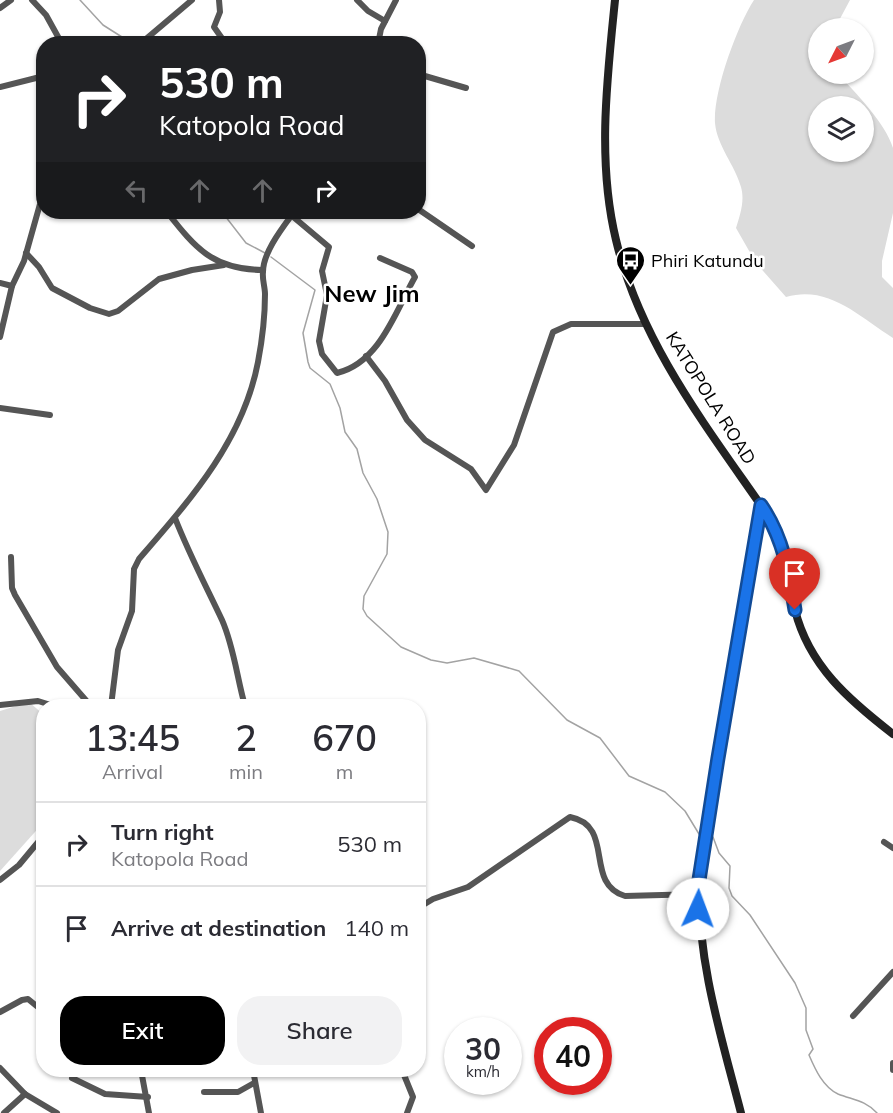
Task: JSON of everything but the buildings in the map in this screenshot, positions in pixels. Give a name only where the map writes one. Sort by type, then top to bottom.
[{"type":"street","points":[[0,8],[11,0]]},
{"type":"street","points":[[32,0],[46,15],[58,36]]},
{"type":"street","points":[[149,36],[192,0]]},
{"type":"street","points":[[219,0],[220,12],[214,27],[220,36]]},
{"type":"street","points":[[357,0],[368,11],[385,21]]},
{"type":"street","points":[[380,36],[396,0]]},
{"type":"street","name":"KATOPOLA ROAD","points":[[615,0],[606,110],[607,165],[615,238],[624,268],[646,324],[674,376],[761,505],[779,537],[806,644],[838,689],[893,734]]},
{"type":"street","points":[[426,76],[466,88]]},
{"type":"street","points":[[0,87],[36,78]]},
{"type":"street","points":[[426,214],[472,246]]},
{"type":"street","points":[[0,337],[12,286],[26,253],[36,218]]},
{"type":"street","points":[[173,219],[203,253],[224,265],[242,270],[262,270]]},
{"type":"street","points":[[113,699],[118,650],[132,611],[134,569],[140,558],[175,518],[221,455],[249,395],[261,339],[265,295],[262,270],[289,219]]},
{"type":"street","points":[[298,219],[328,247],[322,271],[327,295],[320,332],[322,354],[337,373],[366,356],[391,326],[415,277],[412,272],[380,258]]},
{"type":"street","points":[[26,253],[39,267],[52,288],[90,308],[109,314],[118,311],[159,279],[192,270],[224,265]]},
{"type":"street","points":[[0,283],[12,286]]},
{"type":"street","points":[[366,356],[385,381],[407,420],[425,440],[471,469],[486,490],[514,445],[553,332],[571,324],[646,324]]},
{"type":"street","points":[[0,408],[50,415]]},
{"type":"street","points":[[741,1113],[706,979],[698,921],[699,894],[724,718],[761,505]]},
{"type":"street","points":[[175,518],[231,645],[243,699]]},
{"type":"street","points":[[11,557],[12,588],[15,595],[57,667],[85,699]]},
{"type":"street","points":[[0,705],[36,701]]},
{"type":"street","points":[[426,903],[433,898],[468,887],[570,817],[576,818],[593,834],[605,884],[615,893],[625,896],[699,894]]},
{"type":"street","points":[[884,842],[893,848]]},
{"type":"street","points":[[0,880],[26,858],[36,845]]},
{"type":"street","points":[[854,1016],[893,972]]},
{"type":"street","points":[[887,977],[893,982]]},
{"type":"street","points":[[0,1012],[22,1000],[28,999],[36,1006]]},
{"type":"street","points":[[893,1063],[893,1070]]},
{"type":"street","points":[[0,1068],[25,1094],[57,1113]]},
{"type":"street","points":[[143,1077],[149,1113]]},
{"type":"street","points":[[254,1077],[261,1113]]},
{"type":"street","points":[[405,1077],[413,1097],[407,1113]]},
{"type":"street","points":[[72,1078],[105,1094],[148,1097]]},
{"type":"street","points":[[204,1092],[238,1092],[254,1083]]},
{"type":"street","points":[[4,1113],[25,1094]]},
{"type":"shaded area","points":[[754,0],[850,0],[840,18],[808,18],[808,84],[847,84],[858,96],[808,96],[808,162],[874,162],[874,115],[889,139],[893,148],[893,213],[882,261],[882,277],[893,288],[893,338],[855,312],[830,299],[802,294],[786,297],[756,263],[736,228],[742,208],[742,192],[716,131],[715,110],[727,60],[740,26]]},
{"type":"shaded area","points":[[29,702],[36,708],[36,831],[0,871],[0,711]]},
{"type":"waterway","points":[[80,0],[103,25],[120,36]]},
{"type":"waterway","points":[[227,219],[246,243],[265,253]]},
{"type":"waterway","points":[[271,257],[315,290],[303,333],[308,362],[310,368],[330,384],[340,408],[345,432],[357,449],[363,473],[377,499],[388,532],[387,554],[364,596],[363,609],[367,616],[401,647],[431,660],[447,663],[474,658],[519,671],[567,720],[600,738],[629,776],[665,792],[685,811],[699,834]]},
{"type":"waterway","points":[[713,837],[719,853],[730,866],[729,888],[732,896],[750,915],[795,983],[806,1008],[806,1030],[813,1049],[809,1055],[817,1072],[833,1091],[863,1103],[877,1113]]},
{"type":"place","name":"Phiri Katundu","points":[[630,286]]},
{"type":"district","name":"New Jim","points":[[372,293]]},
{"type":"route","points":[[698,909],[699,880],[724,718],[761,505],[779,537],[789,570],[795,610]]}]
